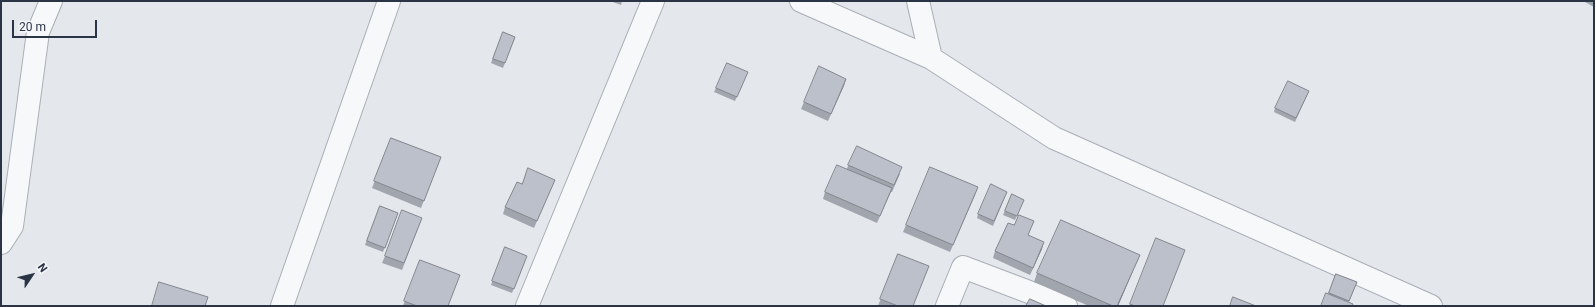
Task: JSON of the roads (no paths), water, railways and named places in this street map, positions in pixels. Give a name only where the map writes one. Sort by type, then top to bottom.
[{"type":"street","points":[[1,244],[12,226],[38,32],[51,1]]},
{"type":"street","points":[[282,306],[389,1]]},
{"type":"street","points":[[527,306],[654,1]]},
{"type":"street","points":[[801,1],[931,58],[1054,138],[1431,306]]},
{"type":"street","points":[[918,1],[931,58]]},
{"type":"street","points":[[947,306],[963,267],[1066,306]]}]
